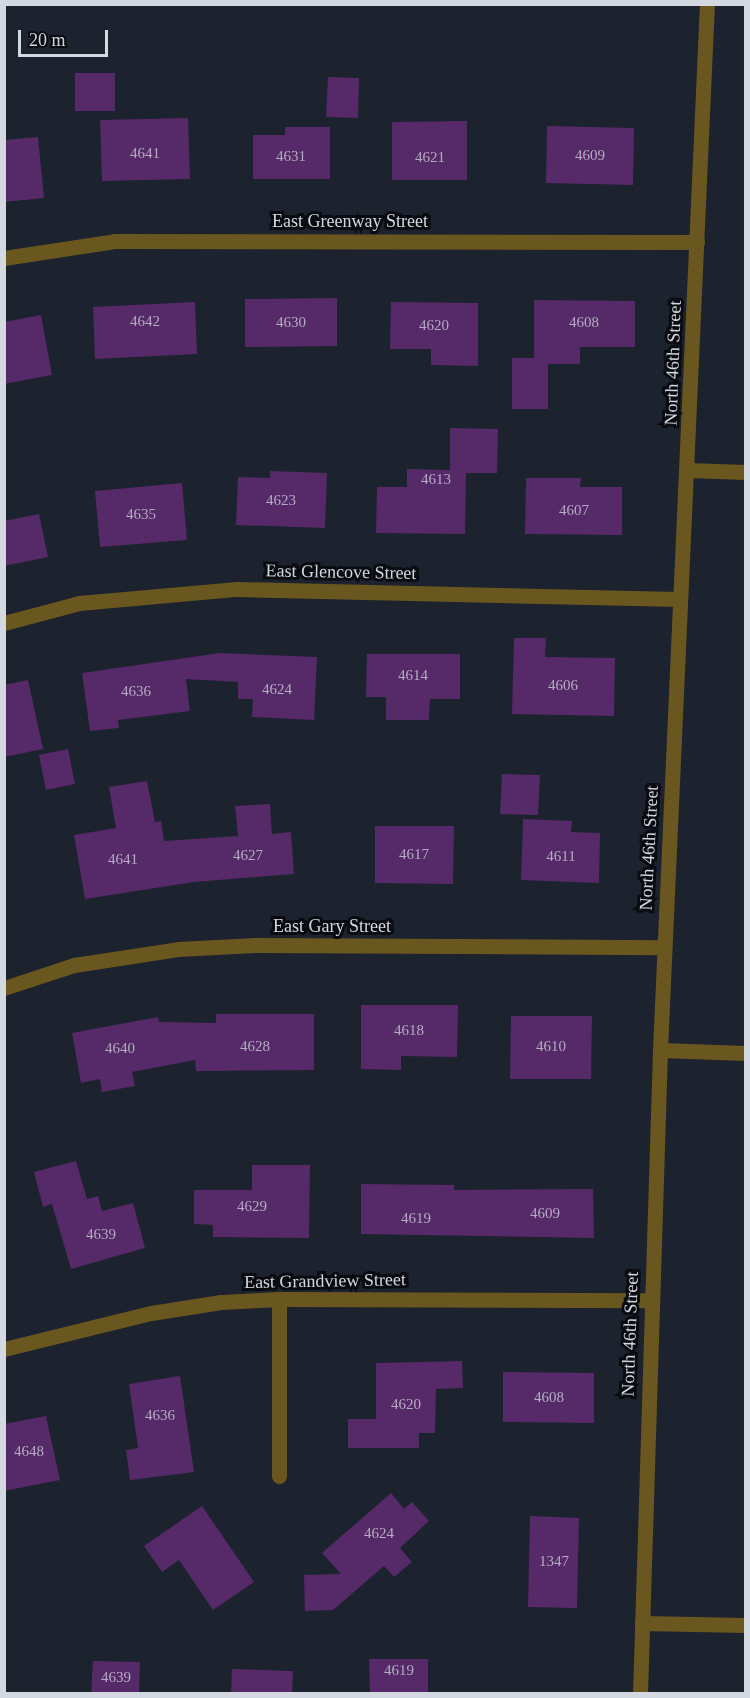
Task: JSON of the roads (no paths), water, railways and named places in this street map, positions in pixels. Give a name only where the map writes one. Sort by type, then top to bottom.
[{"type":"street","name":"North 46th Street","points":[[640,1694],[650,1300],[707,4]]},
{"type":"street","name":"East Greenway Street","points":[[4,258],[115,241],[697,242]]},
{"type":"street","points":[[688,470],[746,472]]},
{"type":"street","name":"East Glencove Street","points":[[4,623],[79,603],[237,589],[680,598]]},
{"type":"street","name":"East Gary Street","points":[[4,988],[74,964],[178,949],[255,945],[664,947]]},
{"type":"street","points":[[660,1050],[746,1053]]},
{"type":"street","points":[[279,1299],[279,1476]]},
{"type":"street","name":"East Grandview Street","points":[[4,1349],[151,1313],[221,1302],[279,1299],[650,1300]]},
{"type":"street","points":[[642,1623],[746,1625]]}]
